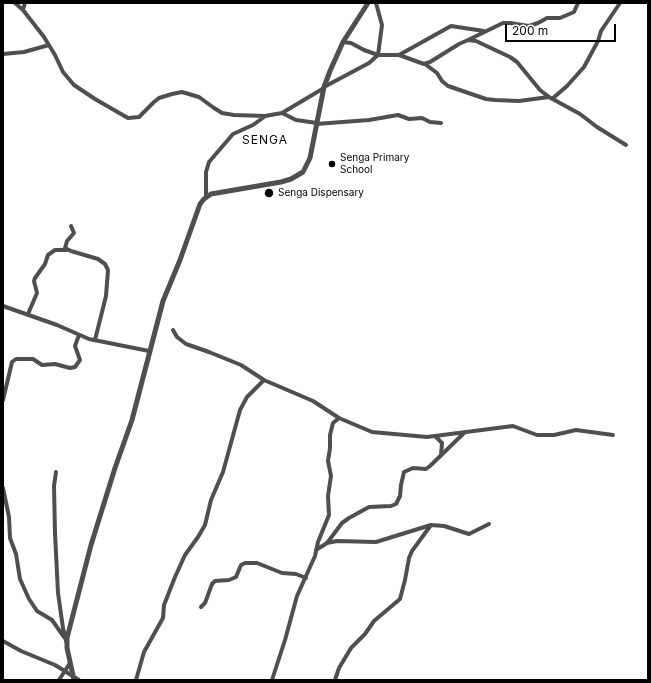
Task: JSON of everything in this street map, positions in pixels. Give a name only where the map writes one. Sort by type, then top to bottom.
[{"type":"street","points":[[15,3],[23,10],[49,44],[63,72],[74,85],[89,96],[126,117],[139,117],[159,98],[182,92],[199,97],[214,108],[234,115],[265,116],[282,113],[340,77],[368,63],[378,55],[382,25],[376,3]]},
{"type":"street","points":[[23,10],[25,3]]},
{"type":"street","points":[[66,641],[91,544],[132,420],[149,351],[169,285],[180,260],[200,204],[211,194],[281,182],[303,172],[309,162],[324,87],[330,71],[343,42],[368,3]]},
{"type":"street","points":[[424,64],[430,62],[449,49],[503,23],[528,26],[534,25],[547,18],[560,18],[574,12],[578,3]]},
{"type":"street","points":[[343,42],[351,43],[378,55],[399,55],[424,64],[437,73],[442,82],[448,86],[486,99],[519,101],[550,98],[563,90],[584,66],[598,41],[601,32],[620,3]]},
{"type":"street","points":[[399,55],[451,26],[469,30],[485,31]]},
{"type":"street","points":[[468,40],[487,45],[510,57],[517,62],[540,90],[550,98],[580,114],[597,127],[626,145]]},
{"type":"street","points":[[3,54],[24,52],[49,44]]},
{"type":"street","points":[[282,113],[296,120],[316,123],[369,120],[398,115],[409,119],[422,118],[430,122],[441,123]]},
{"type":"street","points":[[206,197],[206,172],[209,162],[234,134],[253,125],[265,116]]},
{"type":"street","points":[[67,250],[65,248],[66,244],[74,233],[71,226]]},
{"type":"street","points":[[28,314],[37,293],[34,282],[35,278],[45,264],[48,255],[55,250],[67,250],[98,259],[105,264],[108,270],[106,296],[95,340]]},
{"type":"street","points":[[3,306],[95,340],[149,351]]},
{"type":"street","points":[[173,330],[177,337],[186,344],[241,365],[264,380],[313,401],[339,418],[372,432],[419,437],[464,433],[513,426],[537,435],[558,434],[576,430],[613,435]]},
{"type":"street","points":[[3,400],[12,362],[16,359],[34,359],[42,365],[55,364],[70,368],[75,367],[80,360],[75,346],[79,335]]},
{"type":"street","points":[[136,680],[144,652],[163,618],[164,604],[175,577],[186,554],[205,525],[212,500],[223,472],[240,410],[247,397],[264,380]]},
{"type":"street","points":[[272,680],[297,596],[306,578],[329,515],[328,496],[330,476],[328,461],[330,435],[333,423],[339,418]]},
{"type":"street","points":[[316,550],[327,543],[342,523],[365,508],[396,504],[400,496],[401,481],[404,472],[413,468],[426,469],[464,433]]},
{"type":"street","points":[[435,436],[450,447]]},
{"type":"street","points":[[440,441],[442,446],[441,455]]},
{"type":"street","points":[[56,472],[54,486],[54,533],[58,593],[73,677]]},
{"type":"street","points":[[3,488],[9,517],[10,538],[16,554],[20,579],[29,599],[37,611],[52,620],[66,641]]},
{"type":"street","points":[[327,543],[342,541],[376,542],[431,525],[469,534],[489,524]]},
{"type":"street","points":[[335,680],[339,668],[351,648],[365,634],[374,621],[400,599],[409,558],[412,551],[431,525]]},
{"type":"street","points":[[201,607],[205,603],[212,584],[215,581],[229,580],[236,577],[241,565],[245,563],[257,563],[282,573],[296,574],[306,578]]},
{"type":"street","points":[[3,641],[21,651],[55,665],[79,680]]},
{"type":"street","points":[[59,680],[70,663]]},
{"type":"place","name":"Senga Primary School","points":[[332,164]]},
{"type":"place","name":"Senga Dispensary","points":[[269,193]]},
{"type":"district","name":"SENGA","points":[[265,140]]}]
